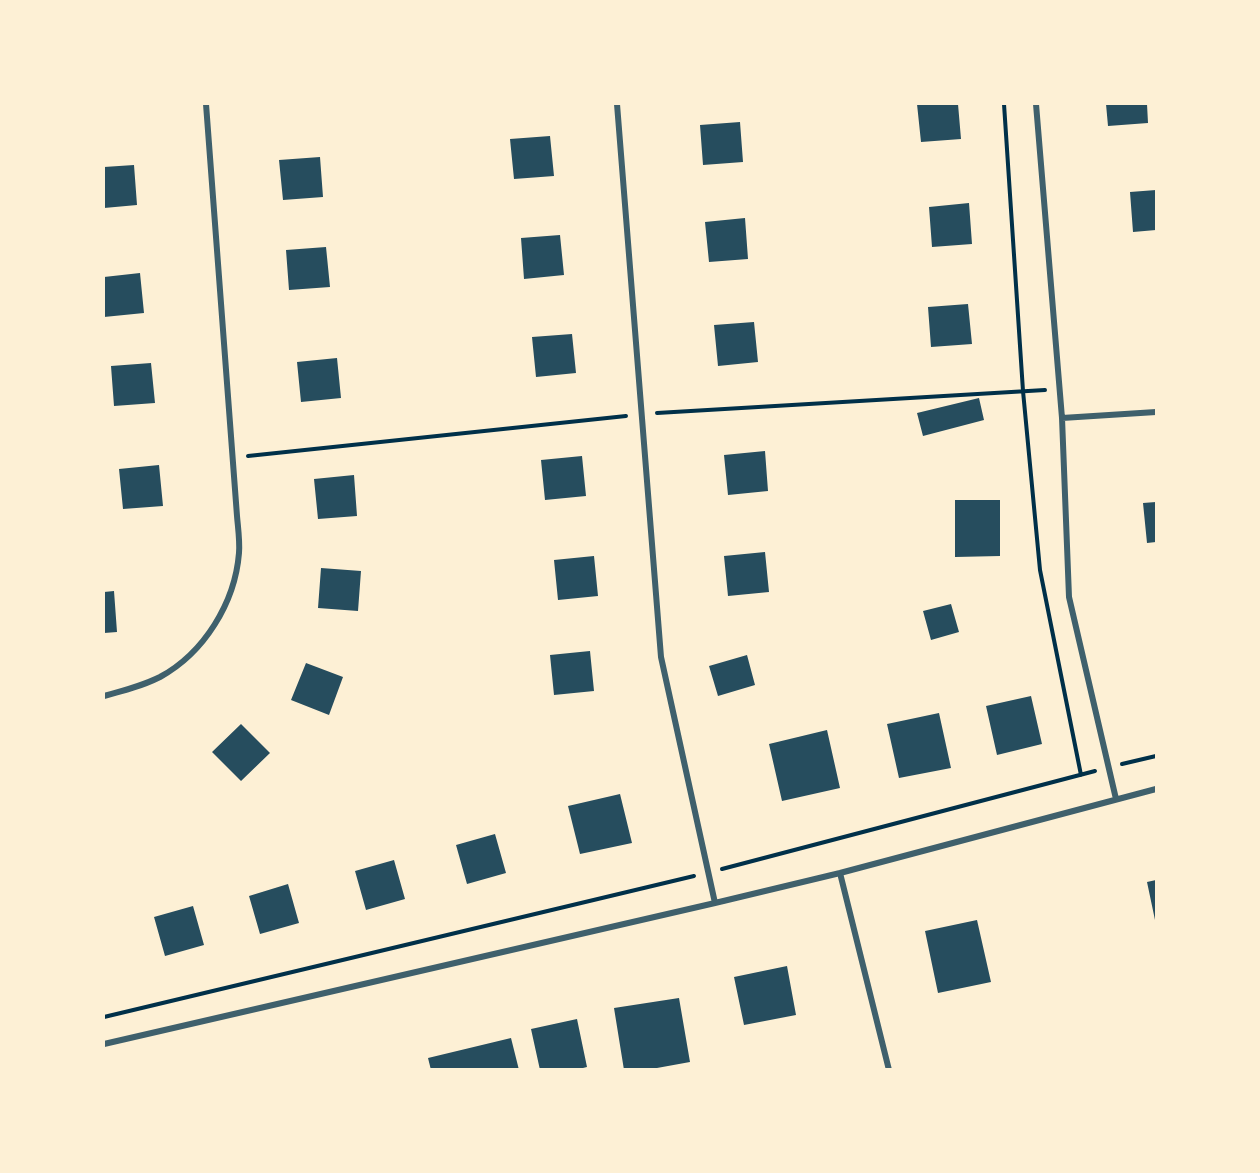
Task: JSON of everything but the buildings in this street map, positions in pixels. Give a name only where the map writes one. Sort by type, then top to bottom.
[{"type":"street","points":[[104,696],[133,689],[161,676],[186,658],[207,635],[224,608],[235,579],[239,552],[238,528],[206,104]]},
{"type":"street","points":[[617,104],[661,657],[716,903]]},
{"type":"street","points":[[1036,104],[1062,418],[1069,597],[1116,799]]},
{"type":"street","points":[[1062,418],[1156,412]]},
{"type":"street","points":[[104,1044],[840,873],[1156,789]]},
{"type":"street","points":[[840,873],[889,1070]]},
{"type":"path","points":[[1004,104],[1022,380],[1040,570],[1081,775]]},
{"type":"path","points":[[104,1017],[709,873],[1156,756]]}]
